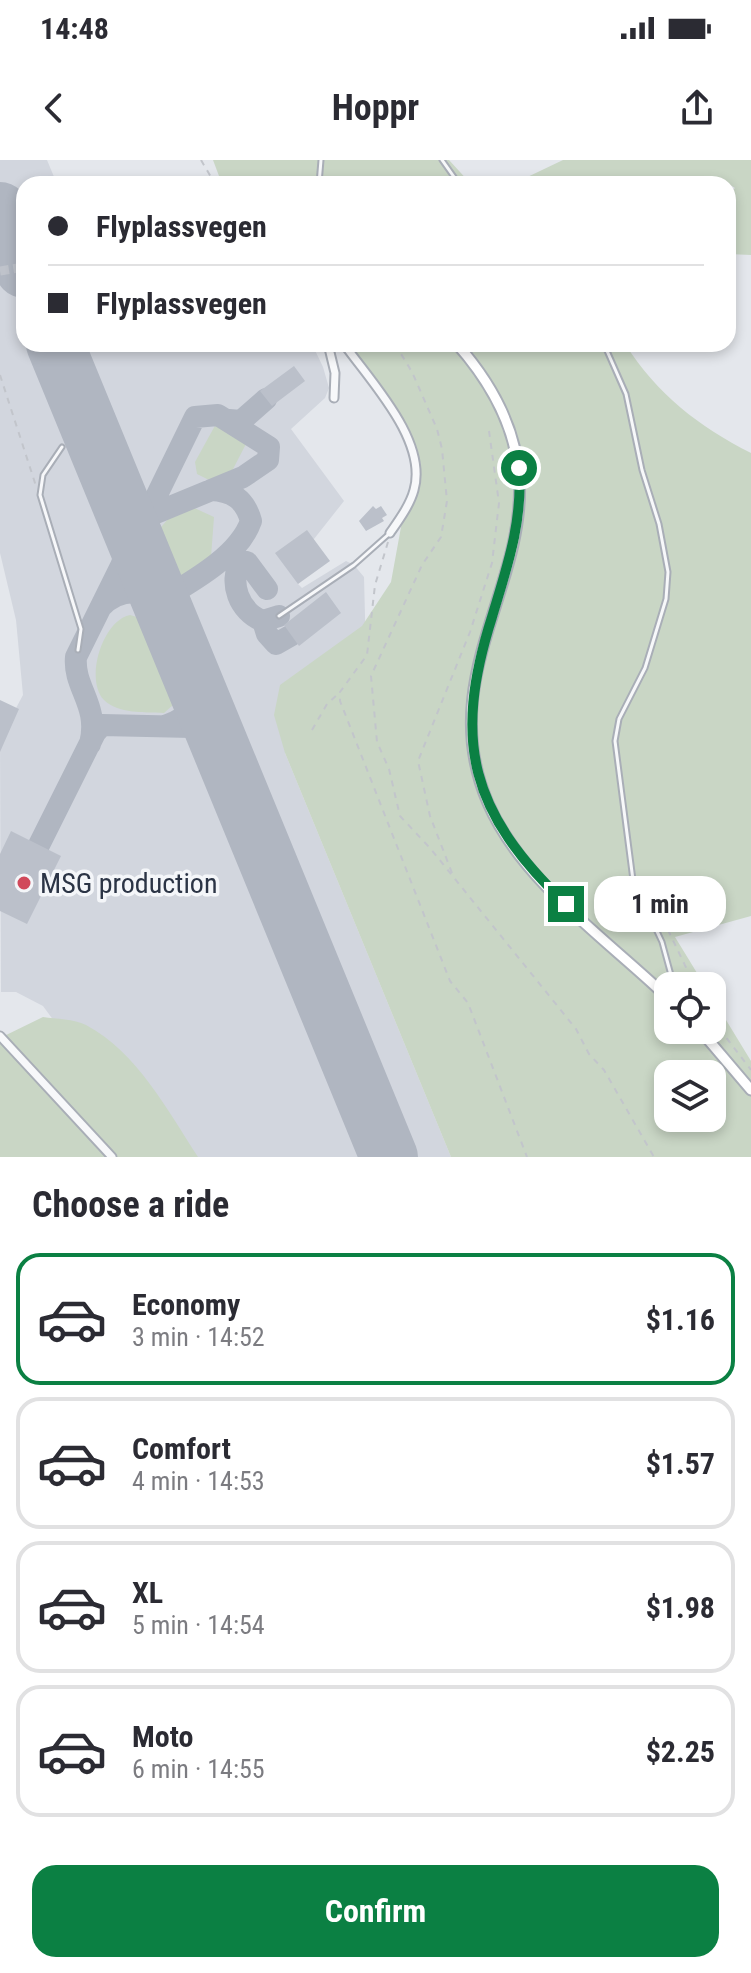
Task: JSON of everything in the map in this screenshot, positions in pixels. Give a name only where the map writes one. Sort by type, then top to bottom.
[{"type":"main road","points":[[464,352],[481,372],[500,403],[516,446],[521,486],[517,533],[489,627],[474,694],[472,739],[481,784],[501,830],[528,866],[654,984]]},
{"type":"main road","points":[[712,1044],[751,1090]]},
{"type":"street","points":[[330,352],[335,373],[334,398]]},
{"type":"street","points":[[350,352],[398,421],[417,460],[414,493],[390,533]]},
{"type":"street","points":[[0,1036],[112,1157]]},
{"type":"lane","points":[[608,352],[626,394],[668,572],[666,599],[645,668],[619,719],[615,741],[629,863],[637,893],[672,972]]},
{"type":"lane","points":[[62,447],[43,475],[40,495],[81,629],[78,650]]},
{"type":"lane","points":[[279,616],[298,599],[354,565],[390,533]]},
{"type":"path","points":[[400,352],[437,429],[447,501],[441,537],[407,594],[370,685],[377,742],[389,769],[400,816],[576,1029],[589,1054],[604,1070],[654,1157]]},
{"type":"path","points":[[0,375],[40,495]]},
{"type":"path","points":[[454,878],[430,816],[418,761],[470,632],[492,563],[499,503],[489,431]]},
{"type":"path","points":[[312,730],[327,704],[340,692],[367,655],[375,585],[390,533]]},
{"type":"path","points":[[340,692],[340,701],[375,797],[450,981],[468,1003],[527,1157]]},
{"type":"path","points":[[652,922],[661,922],[667,928],[688,972]]},
{"type":"path","points":[[726,1037],[751,1070]]},
{"type":"shaded area","points":[[0,160],[47,160],[54,176],[16,176],[16,352],[316,352],[323,367],[329,388],[325,398],[291,429],[344,501],[314,539],[298,584],[302,588],[346,561],[354,565],[364,577],[366,655],[285,753],[451,1157],[154,1157],[43,1006],[16,992],[1,992],[0,738],[23,695],[16,620],[0,553]]},
{"type":"green space","points":[[213,160],[449,160],[464,176],[219,176]]},
{"type":"green space","points":[[563,160],[751,160],[751,255],[736,254],[736,176],[529,176]]},
{"type":"green space","points":[[348,352],[631,352],[651,379],[680,408],[751,453],[751,916],[675,937],[696,972],[654,972],[654,1044],[726,1044],[726,1020],[751,1061],[751,1157],[451,1157],[285,753],[274,715],[280,685],[362,626],[391,582],[403,516],[417,496],[421,464],[406,428]]},
{"type":"green space","points":[[217,422],[241,434],[247,442],[231,473],[215,483],[197,474],[195,462]]},
{"type":"green space","points":[[190,506],[214,517],[211,557],[188,575],[177,577],[180,574],[157,532],[173,513]]},
{"type":"green space","points":[[130,615],[148,624],[166,664],[174,698],[173,705],[164,713],[117,708],[104,700],[98,691],[96,665],[99,652],[112,627]]},
{"type":"green space","points":[[43,1017],[86,1025],[121,1051],[150,1084],[198,1157],[0,1157],[0,1038]]},
{"type":"building","points":[[294,366],[305,381],[272,406],[260,391]]},
{"type":"building","points":[[373,506],[376,509],[381,506],[387,515],[382,518],[384,521],[366,531],[359,521]]},
{"type":"building","points":[[307,530],[330,561],[298,584],[275,553]]},
{"type":"building","points":[[326,592],[341,613],[299,646],[284,625]]},
{"type":"building","points":[[0,700],[19,709],[0,752]]},
{"type":"building","name":"MSG production","points":[[11,831],[61,856],[27,924],[0,911],[0,854]]},
{"type":"taxiway","points":[[229,420],[241,421],[266,399]]},
{"type":"taxiway","points":[[90,744],[92,718],[78,678],[76,657],[138,524],[152,505],[195,417],[218,415],[269,447],[268,460],[243,477],[146,517],[133,516],[122,508]]},
{"type":"taxiway","points":[[101,607],[115,597],[130,593],[161,600],[213,567],[236,546],[251,521],[248,513],[237,498],[211,490]]},
{"type":"taxiway","points":[[267,589],[247,562],[241,561],[237,569],[236,587],[242,604],[263,621],[279,616]]},
{"type":"taxiway","points":[[263,621],[267,634],[276,644],[290,636]]},
{"type":"taxiway","points":[[167,725],[182,717],[190,706],[191,675]]},
{"type":"taxiway","points":[[39,845],[95,733],[102,725],[192,727],[209,735],[224,755]]},
{"type":"runway","points":[[0,211],[16,250]]},
{"type":"runway","points":[[58,352],[389,1157]]},
{"type":"tunnel","points":[[0,271],[16,268]]},
{"type":"place","name":"MSG production","points":[[24,883]]},
{"type":"route","points":[[519,468],[521,500],[517,533],[477,674],[472,725],[474,754],[487,801],[501,830],[528,866],[566,904]]}]
